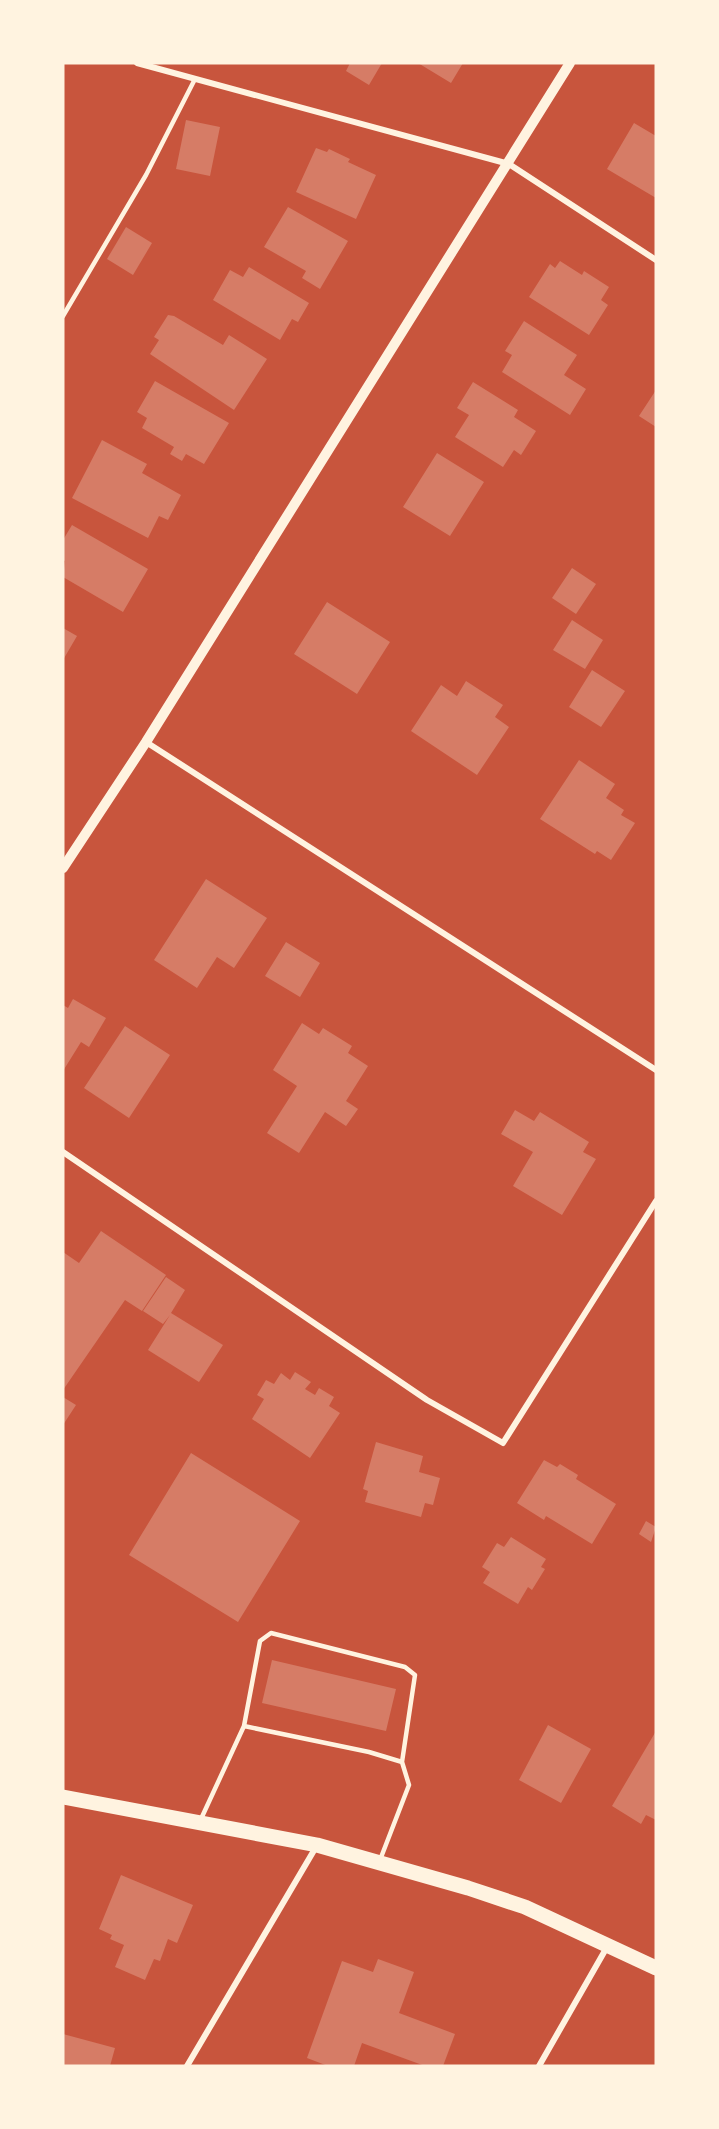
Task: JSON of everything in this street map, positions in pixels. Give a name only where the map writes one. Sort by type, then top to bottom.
[{"type":"main road","points":[[63,1797],[317,1845],[525,1907],[609,1944],[656,1968]]},
{"type":"street","points":[[137,63],[509,164],[656,260]]},
{"type":"street","points":[[63,868],[146,742],[570,63]]},
{"type":"street","points":[[146,742],[656,1070]]},
{"type":"street","points":[[63,1152],[427,1400],[503,1443],[656,1201]]},
{"type":"street","points":[[187,2066],[317,1845]]},
{"type":"street","points":[[538,2066],[609,1944]]},
{"type":"lane","points":[[63,316],[146,175],[195,79]]},
{"type":"lane","points":[[200,1823],[244,1726],[260,1641],[271,1634],[405,1667],[415,1675],[402,1762],[409,1785],[379,1863]]},
{"type":"lane","points":[[244,1726],[369,1752],[402,1762]]},
{"type":"building","points":[[350,63],[382,63],[369,85],[346,71]]},
{"type":"building","points":[[418,63],[463,63],[451,83]]},
{"type":"building","points":[[186,120],[220,127],[210,176],[176,169]]},
{"type":"building","points":[[634,123],[656,136],[656,198],[607,169]]},
{"type":"building","points":[[316,148],[327,152],[329,149],[350,159],[348,162],[376,175],[356,219],[296,192]]},
{"type":"building","points":[[288,207],[348,241],[320,289],[302,278],[306,271],[264,247]]},
{"type":"building","points":[[126,227],[152,243],[133,275],[107,259]]},
{"type":"building","points":[[560,261],[582,275],[584,271],[609,287],[601,300],[608,305],[589,335],[529,297],[550,264],[555,268]]},
{"type":"building","points":[[249,267],[309,303],[298,322],[292,319],[280,340],[213,300],[230,270],[243,277]]},
{"type":"building","points":[[168,315],[174,316],[223,345],[229,335],[267,359],[234,410],[150,354],[159,340],[154,337]]},
{"type":"building","points":[[524,321],[577,355],[564,375],[586,389],[570,415],[502,372],[512,355],[505,351]]},
{"type":"building","points":[[155,381],[229,423],[204,464],[186,454],[182,461],[170,454],[174,447],[142,428],[147,418],[137,412]]},
{"type":"building","points":[[473,382],[518,410],[514,417],[536,431],[521,455],[514,450],[503,467],[455,437],[469,415],[457,408]]},
{"type":"building","points":[[656,390],[656,427],[639,416]]},
{"type":"building","points":[[102,440],[147,464],[142,473],[181,495],[168,520],[159,516],[148,538],[72,498]]},
{"type":"building","points":[[437,453],[484,482],[450,536],[403,507]]},
{"type":"building","points":[[72,525],[148,569],[123,612],[63,577],[65,561],[63,560],[63,540]]},
{"type":"building","points":[[572,568],[596,584],[576,614],[552,598]]},
{"type":"building","points":[[327,602],[390,642],[357,694],[294,654]]},
{"type":"building","points":[[572,620],[603,640],[585,669],[553,650]]},
{"type":"building","points":[[63,628],[77,636],[63,660]]},
{"type":"building","points":[[592,670],[625,691],[601,727],[569,707]]},
{"type":"building","points":[[466,681],[503,705],[495,717],[509,727],[477,775],[411,731],[441,685],[457,696]]},
{"type":"building","points":[[579,760],[615,784],[606,798],[624,810],[621,815],[635,823],[611,860],[597,851],[595,854],[540,819]]},
{"type":"building","points":[[206,879],[267,918],[234,968],[217,957],[197,988],[154,960]]},
{"type":"building","points":[[286,942],[320,963],[300,997],[265,976]]},
{"type":"building","points":[[73,999],[106,1018],[89,1047],[81,1042],[63,1071],[63,1005],[68,1008]]},
{"type":"building","points":[[302,1023],[319,1034],[323,1028],[352,1046],[348,1053],[368,1066],[346,1101],[358,1109],[346,1126],[325,1112],[299,1153],[267,1133],[297,1086],[273,1070]]},
{"type":"building","points":[[125,1026],[170,1055],[129,1118],[84,1088]]},
{"type":"building","points":[[515,1110],[534,1121],[540,1112],[589,1142],[583,1152],[596,1159],[562,1215],[513,1186],[533,1152],[501,1134]]},
{"type":"building","points":[[101,1231],[166,1275],[142,1311],[125,1300],[63,1390],[63,1252],[79,1263]]},
{"type":"building","points":[[166,1277],[185,1290],[171,1313],[223,1345],[199,1382],[148,1350],[170,1315],[163,1324],[143,1311]]},
{"type":"building","points":[[295,1372],[311,1382],[305,1389],[315,1395],[319,1388],[334,1397],[329,1406],[340,1413],[310,1458],[252,1419],[264,1399],[257,1395],[266,1380],[274,1384],[281,1373],[290,1380]]},
{"type":"building","points":[[63,1397],[76,1405],[63,1425]]},
{"type":"building","points":[[376,1442],[423,1456],[419,1472],[440,1478],[433,1505],[425,1503],[421,1517],[365,1502],[368,1491],[363,1489]]},
{"type":"building","points":[[191,1453],[300,1521],[238,1622],[129,1555]]},
{"type":"building","points":[[544,1460],[557,1467],[560,1464],[578,1475],[576,1479],[616,1504],[592,1544],[546,1516],[544,1520],[517,1503]]},
{"type":"building","points":[[646,1521],[656,1527],[651,1542],[639,1534]]},
{"type":"building","points":[[511,1537],[546,1559],[541,1567],[545,1569],[532,1590],[528,1587],[518,1604],[483,1583],[490,1572],[482,1567],[497,1543],[504,1547]]},
{"type":"building","points":[[272,1660],[396,1689],[386,1731],[262,1703]]},
{"type":"building","points":[[548,1725],[591,1749],[561,1803],[519,1780]]},
{"type":"building","points":[[656,1731],[656,1820],[646,1815],[641,1824],[612,1806]]},
{"type":"building","points":[[121,1875],[193,1905],[177,1943],[168,1939],[160,1961],[154,1959],[145,1980],[115,1967],[124,1945],[110,1939],[112,1935],[99,1929]]},
{"type":"building","points":[[378,1959],[414,1972],[399,2013],[455,2034],[443,2066],[425,2066],[362,2043],[354,2066],[328,2066],[307,2058],[342,1961],[373,1972]]},
{"type":"building","points":[[63,2034],[115,2048],[110,2066],[63,2066]]}]
